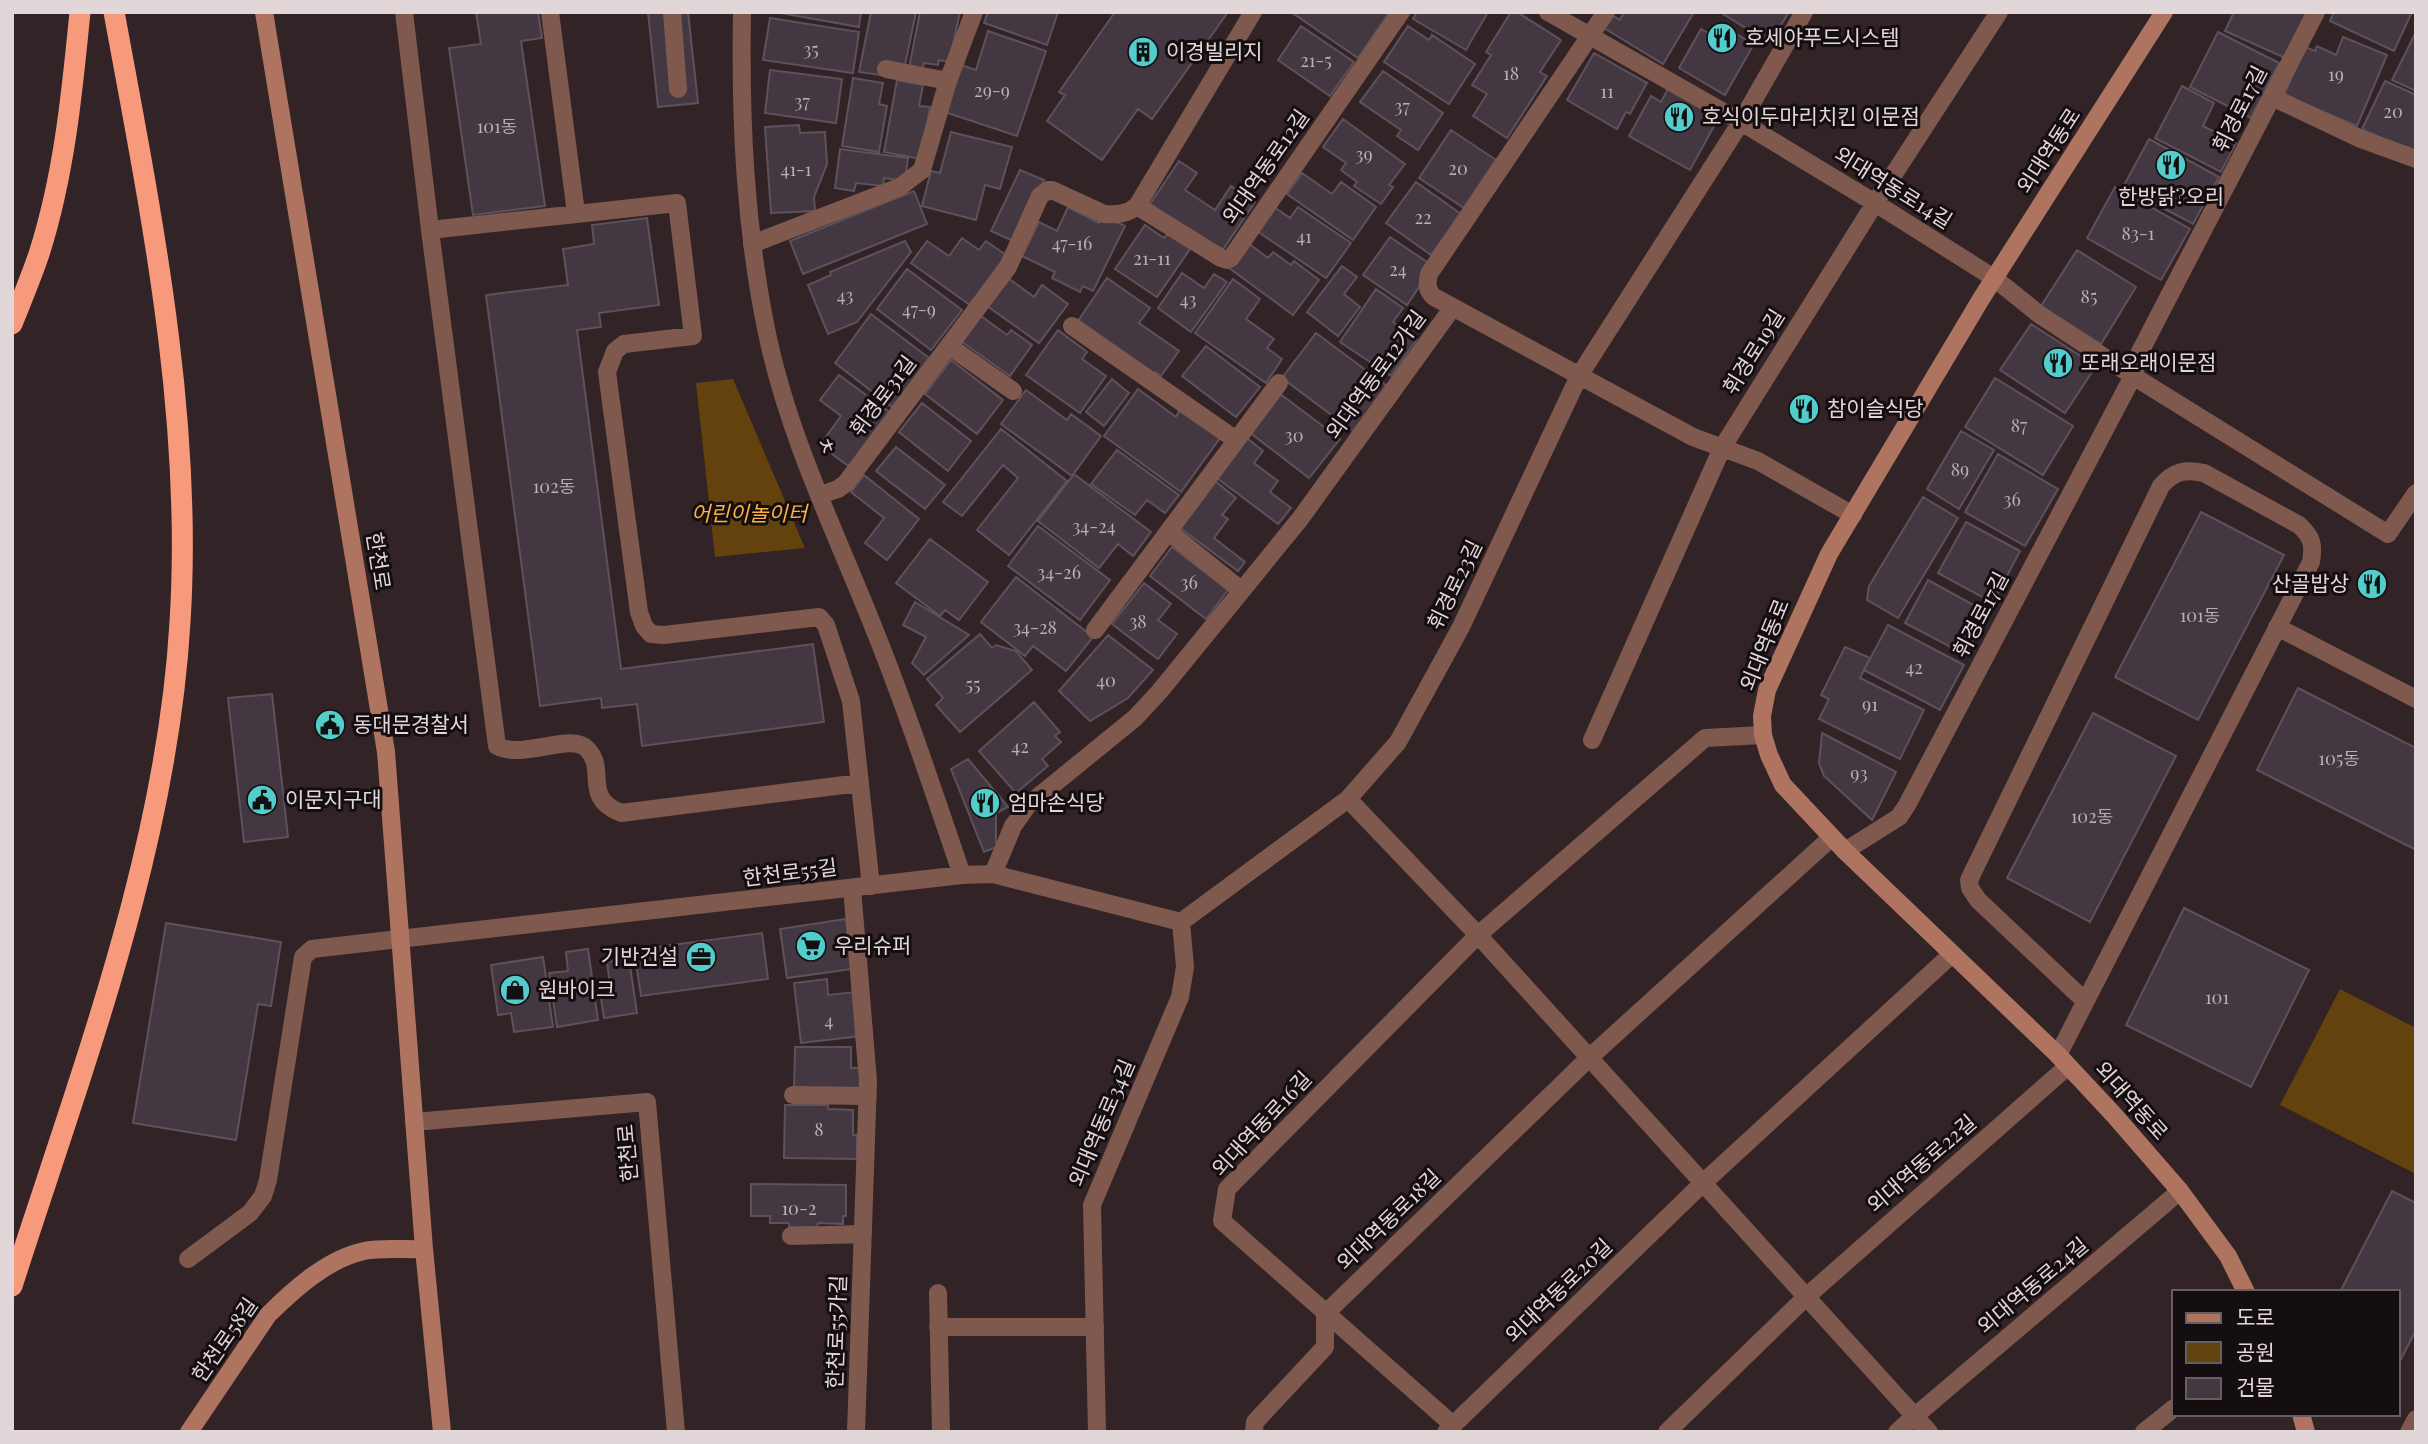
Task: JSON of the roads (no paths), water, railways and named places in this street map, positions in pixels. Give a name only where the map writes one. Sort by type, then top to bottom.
[{"type":"highway","points":[[12,324],[39,253],[62,157],[72,100],[80,12]]},
{"type":"highway","points":[[12,1286],[112,975],[141,865],[166,750],[180,624],[183,519],[176,403],[155,237],[114,12]]},
{"type":"main road","name":"한천로","points":[[264,12],[386,752],[424,1249],[442,1432]]},
{"type":"main road","name":"외대역동로","points":[[2164,12],[1994,278],[1829,554],[1767,690],[1762,716],[1763,735],[1783,785],[1844,851],[2063,1060],[2180,1191],[2228,1256],[2245,1290]]},
{"type":"main road","name":"한천로58길","points":[[189,1432],[268,1315],[284,1299],[323,1270],[364,1251],[424,1249]]},
{"type":"street","points":[[404,12],[497,746],[507,751],[521,752],[573,742],[587,748],[593,759],[600,798],[610,808],[621,813],[860,783]]},
{"type":"street","points":[[550,12],[576,213]]},
{"type":"street","points":[[672,12],[678,89]]},
{"type":"street","name":"ㅊ","points":[[742,12],[743,153],[752,244],[768,340],[778,378],[899,691],[962,875]]},
{"type":"street","points":[[752,244],[900,187],[922,170],[948,81],[974,12]]},
{"type":"street","points":[[1138,206],[1253,12]]},
{"type":"street","name":"외대역동로12길","points":[[1138,206],[1221,258],[1231,258],[1401,12]]},
{"type":"street","name":"외대역동로14길","points":[[1548,12],[1741,122],[1875,203],[1994,278],[2040,315],[2133,376]]},
{"type":"street","name":"외대역동로12가길","points":[[993,874],[1013,826],[1027,805],[1144,709],[1300,519],[1453,307],[1429,292],[1429,274],[1606,12]]},
{"type":"street","name":"휘경로23길","points":[[1181,922],[1348,799],[1398,742],[1461,627],[1579,376],[1741,122],[1804,12]]},
{"type":"street","name":"휘경로19길","points":[[1592,740],[1722,447],[1998,12]]},
{"type":"street","name":"휘경로17길","points":[[1844,851],[1899,817],[2133,376],[2140,352],[2316,12]]},
{"type":"street","points":[[886,69],[948,81]]},
{"type":"street","points":[[2272,97],[2361,139],[2416,159]]},
{"type":"street","name":"휘경로31길","points":[[821,495],[846,483],[1008,267],[1040,196],[1048,190],[1104,214],[1123,214],[1138,206]]},
{"type":"street","points":[[430,230],[677,203],[693,336],[624,344],[615,351],[607,372],[639,612],[644,626],[651,634],[664,635],[819,617],[826,625],[851,701],[871,886]]},
{"type":"street","points":[[1453,307],[1693,437],[1758,461],[1853,515]]},
{"type":"street","points":[[1072,326],[1236,440]]},
{"type":"street","points":[[949,346],[1013,391]]},
{"type":"street","points":[[2133,376],[2388,534],[2416,493]]},
{"type":"street","points":[[1095,631],[1279,383]]},
{"type":"street","points":[[2063,1060],[2085,1001],[2311,562],[2314,546],[2309,535],[2299,525],[2204,473],[2190,470],[2176,472],[2161,486],[1969,880],[1970,888],[1978,900],[2085,1001]]},
{"type":"street","points":[[1169,532],[1241,590]]},
{"type":"street","points":[[2277,627],[2416,699]]},
{"type":"street","name":"외대역동로16길","points":[[1450,1428],[1222,1221],[1227,1189],[1478,935],[1705,738],[1763,735]]},
{"type":"street","points":[[1348,799],[1478,935],[1930,1432]]},
{"type":"street","name":"외대역동로18길","points":[[1325,1314],[1590,1057],[1832,837]]},
{"type":"street","name":"한천로55길","points":[[188,1259],[250,1213],[263,1196],[268,1180],[303,957],[312,949],[962,875],[993,874],[1181,922]]},
{"type":"street","name":"한천로55가길","points":[[852,888],[868,1069],[856,1432]]},
{"type":"street","name":"외대역동로34길","points":[[1097,1432],[1092,1205],[1184,983],[1181,922]]},
{"type":"street","name":"외대역동로20길","points":[[1450,1428],[1703,1182],[1951,955]]},
{"type":"street","name":"외대역동로22길","points":[[1668,1432],[1806,1297],[2063,1060]]},
{"type":"street","points":[[793,1095],[868,1096]]},
{"type":"street","name":"한천로","points":[[414,1122],[647,1102],[676,1432]]},
{"type":"street","name":"외대역동로24길","points":[[1896,1432],[2180,1191]]},
{"type":"street","points":[[791,1236],[863,1234]]},
{"type":"street","points":[[938,1293],[941,1432]]},
{"type":"street","points":[[1254,1432],[1255,1422],[1325,1347],[1325,1314]]},
{"type":"street","points":[[938,1327],[1095,1327]]},
{"type":"street","points":[[2144,1432],[2172,1410]]},
{"type":"street","points":[[2409,1432],[2416,1419]]},
{"type":"place","name":"호세야푸드시스템","points":[[1722,38]]},
{"type":"place","name":"이경빌리지","points":[[1143,52]]},
{"type":"place","name":"호식이두마리치킨 이문점","points":[[1679,117]]},
{"type":"place","name":"한방닭?오리","points":[[2171,165]]},
{"type":"place","name":"또래오래이문점","points":[[2058,363]]},
{"type":"place","name":"참이슬식당","points":[[1804,409]]},
{"type":"place","name":"산골밥상","points":[[2372,584]]},
{"type":"place","name":"동대문경찰서","points":[[330,725]]},
{"type":"place","name":"이문지구대","points":[[262,800]]},
{"type":"place","name":"엄마손식당","points":[[985,803]]},
{"type":"place","name":"우리슈퍼","points":[[811,946]]},
{"type":"place","name":"기반건설","points":[[701,957]]},
{"type":"place","name":"원바이크","points":[[515,990]]},
{"type":"park label","name":"어린이놀이터","points":[[749,514]]}]
